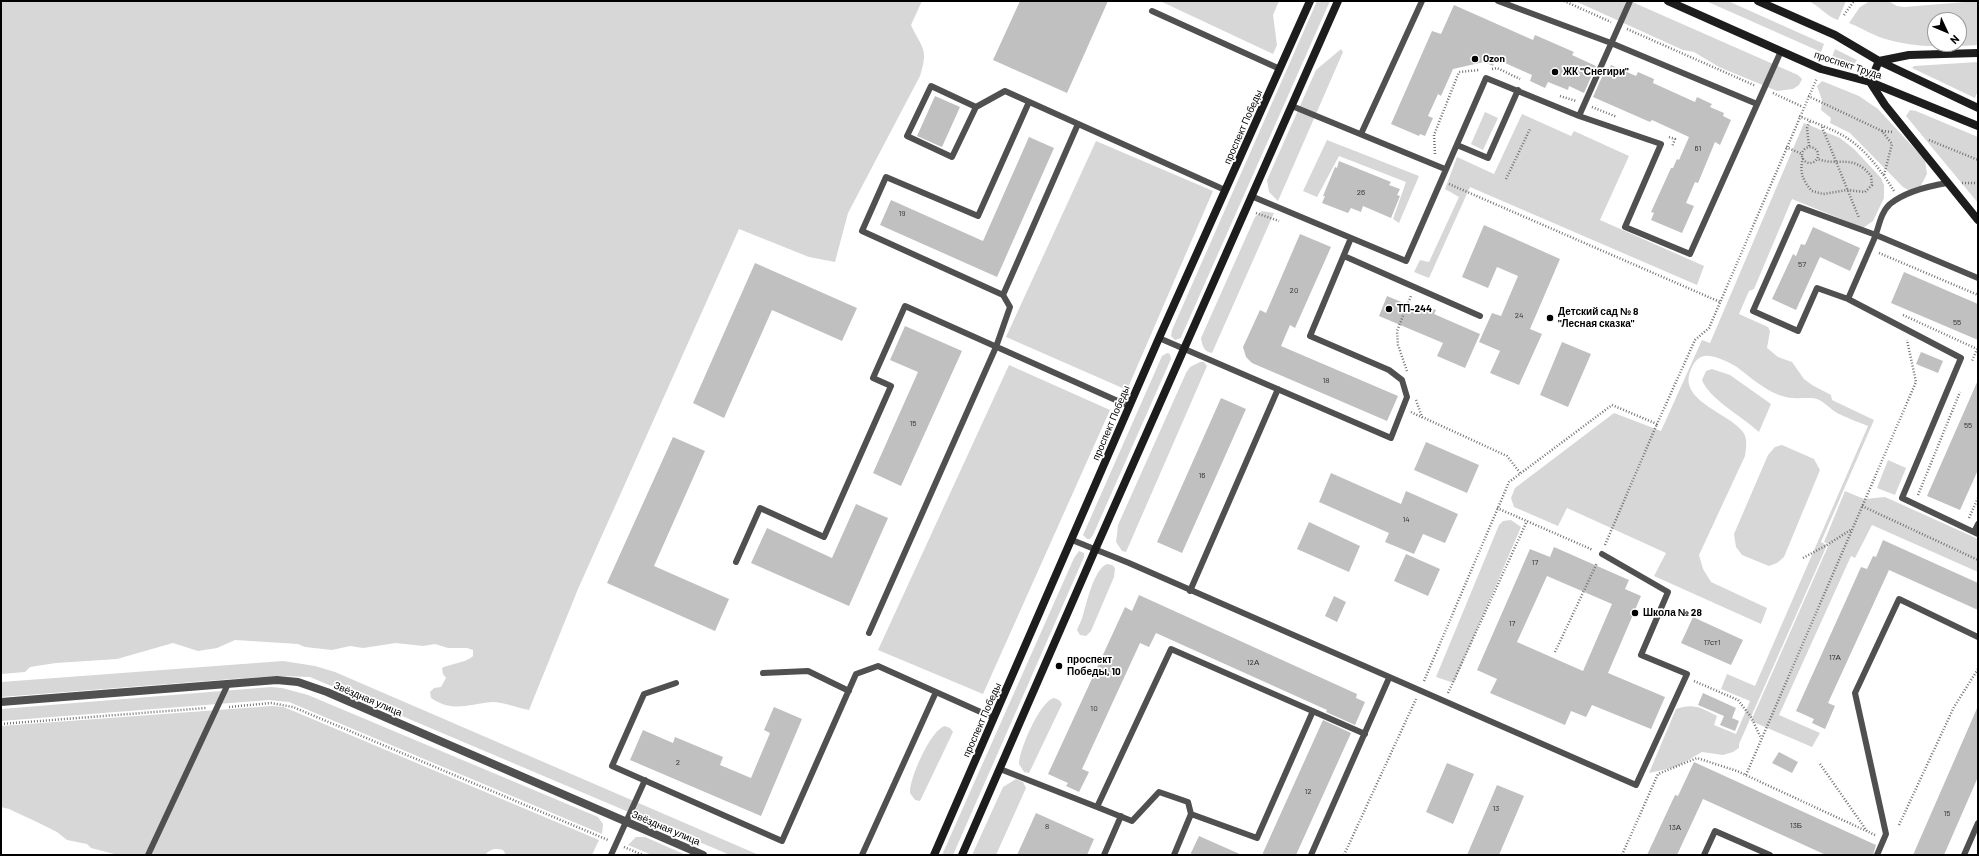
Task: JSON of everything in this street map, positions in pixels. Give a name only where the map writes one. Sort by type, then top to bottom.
[{"type":"main road","name":"проспект Победы","points":[[934,855],[1129,406],[1310,1]]},
{"type":"main road","points":[[962,855],[1338,1]]},
{"type":"main road","name":"проспект Труда","points":[[1668,1],[1821,69],[1870,82],[1978,126]]},
{"type":"main road","name":"проспект Труда","points":[[1758,1],[1835,35],[1879,61],[1978,108]]},
{"type":"main road","points":[[1978,53],[1909,55],[1879,61],[1870,82],[1885,105],[1978,220]]},
{"type":"street","name":"Звёздная улица","points":[[1,702],[277,680],[298,682],[334,695],[703,855]]},
{"type":"lane","points":[[1361,134],[1422,1]]},
{"type":"lane","points":[[1498,1],[1611,43],[1758,104]]},
{"type":"lane","points":[[1579,116],[1630,1]]},
{"type":"lane","points":[[1152,11],[1280,69]]},
{"type":"lane","points":[[1251,196],[1406,261],[1440,180],[1486,78],[1579,116],[1661,144],[1625,227],[1690,254],[1781,51]]},
{"type":"lane","points":[[976,107],[931,86],[907,136],[952,157],[976,107],[1005,91],[1225,190]]},
{"type":"lane","points":[[1456,145],[1488,158],[1518,90]]},
{"type":"lane","points":[[869,633],[996,347],[1010,307],[1003,295],[862,231],[886,177],[978,216],[1030,102]]},
{"type":"lane","points":[[1292,106],[1445,169]]},
{"type":"lane","points":[[1003,295],[1078,124]]},
{"type":"lane","points":[[1848,299],[1876,235],[1882,216],[1889,205],[1899,198],[1935,185],[1947,183]]},
{"type":"lane","points":[[1978,278],[1882,237],[1799,207],[1753,311],[1798,331],[1817,288],[1848,299],[1961,358],[1902,498],[1976,533],[1978,524]]},
{"type":"lane","points":[[1159,338],[1391,438],[1407,397],[1402,380],[1389,370],[1310,336],[1351,238]]},
{"type":"lane","points":[[1344,256],[1415,286],[1480,316]]},
{"type":"lane","points":[[736,562],[760,508],[824,536],[891,386],[873,378],[905,306],[1129,406]]},
{"type":"lane","points":[[1190,591],[1278,389]]},
{"type":"lane","points":[[1072,540],[1636,785],[1687,674],[1641,655],[1668,592],[1602,554]]},
{"type":"lane","points":[[1877,855],[1886,834],[1854,694],[1899,599],[1978,637]]},
{"type":"lane","points":[[1097,807],[1171,650],[1365,734]]},
{"type":"lane","points":[[676,683],[644,694],[612,766],[782,841],[856,674],[878,666],[994,718]]},
{"type":"lane","points":[[763,673],[808,671],[849,691]]},
{"type":"lane","points":[[1311,855],[1389,678]]},
{"type":"lane","points":[[148,855],[228,684]]},
{"type":"lane","points":[[862,855],[936,692]]},
{"type":"lane","points":[[1192,814],[1257,838],[1313,711]]},
{"type":"lane","points":[[1000,769],[1132,821],[1160,792],[1188,802],[1192,814],[1174,855]]},
{"type":"lane","points":[[611,855],[644,780]]},
{"type":"lane","points":[[1104,855],[1121,816]]},
{"type":"lane","points":[[1964,855],[1978,823]]},
{"type":"lane","points":[[1704,855],[1715,831],[1770,855]]},
{"type":"path","points":[[1564,1],[1804,107]]},
{"type":"path","points":[[1844,15],[1854,1]]},
{"type":"path","points":[[1489,69],[1497,68],[1522,80]]},
{"type":"path","points":[[1436,166],[1434,135],[1459,72],[1482,70]]},
{"type":"path","points":[[1555,652],[1602,554],[1657,424],[1695,340],[1709,328],[1808,96],[1818,76]]},
{"type":"path","points":[[1555,94],[1620,118]]},
{"type":"path","points":[[1808,96],[1882,131],[1892,144],[1884,175]]},
{"type":"path","points":[[1800,116],[1848,139],[1862,150],[1884,175],[1899,198]]},
{"type":"path","points":[[1809,146],[1807,128],[1810,121]]},
{"type":"path","points":[[1821,126],[1863,230]]},
{"type":"path","points":[[1506,178],[1530,129]]},
{"type":"path","points":[[1668,136],[1675,139],[1669,153]]},
{"type":"path","points":[[1803,158],[1810,163],[1818,159],[1828,163],[1849,161],[1860,164],[1871,176],[1872,185],[1865,192],[1848,190],[1823,194],[1812,191],[1802,177],[1801,166],[1803,151],[1809,146]]},
{"type":"path","points":[[1809,146],[1817,150],[1818,159]]},
{"type":"path","points":[[1786,147],[1802,154]]},
{"type":"path","points":[[1440,180],[1720,302]]},
{"type":"path","points":[[1252,211],[1279,222]]},
{"type":"path","points":[[1882,237],[1877,252],[1978,295]]},
{"type":"path","points":[[1408,374],[1398,345],[1397,331],[1415,286]]},
{"type":"path","points":[[1901,314],[1977,348],[1971,363]]},
{"type":"path","points":[[1746,775],[1916,382],[1904,328]]},
{"type":"path","points":[[1914,504],[1962,386]]},
{"type":"path","points":[[1415,395],[1422,417],[1507,456],[1521,474]]},
{"type":"path","points":[[1344,855],[1419,691],[1509,482],[1612,405],[1657,424]]},
{"type":"path","points":[[1965,527],[1978,498]]},
{"type":"path","points":[[1862,506],[1978,560]]},
{"type":"path","points":[[1497,508],[1602,554]]},
{"type":"path","points":[[1444,702],[1527,521]]},
{"type":"path","points":[[1803,558],[1852,529]]},
{"type":"path","points":[[1899,825],[1954,707],[1978,669]]},
{"type":"path","points":[[1685,678],[1708,686],[1738,700],[1751,717],[1761,739]]},
{"type":"path","points":[[1,724],[271,704],[293,707],[643,855]]},
{"type":"path","points":[[1622,855],[1658,774],[1697,758],[1746,775],[1884,838]]},
{"type":"path","points":[[1820,764],[1866,831]]},
{"type":"shaded area","points":[[1,1],[922,1],[911,25],[923,49],[924,60],[920,76],[848,213],[835,262],[809,257],[739,229],[578,589],[529,710],[492,702],[468,706],[454,706],[439,703],[431,698],[430,692],[434,688],[441,687],[446,678],[443,674],[442,668],[471,658],[473,656],[473,650],[467,648],[448,648],[435,644],[423,646],[396,643],[363,648],[350,646],[332,650],[305,647],[298,644],[235,640],[217,648],[198,651],[173,643],[117,659],[56,663],[30,667],[25,672],[1,674]]},
{"type":"shaded area","points":[[1160,1],[1279,1],[1273,15],[1277,45],[1273,54]]},
{"type":"shaded area","points":[[1317,1],[1330,1],[1181,338],[1175,340],[1171,336],[1172,330]]},
{"type":"shaded area","points":[[1575,1],[1630,1],[1798,75],[1802,79],[1799,85],[1793,89],[1777,91],[1719,67],[1694,52],[1683,50]]},
{"type":"shaded area","points":[[1706,1],[1728,1],[1824,44],[1821,52]]},
{"type":"shaded area","points":[[1808,1],[1846,1],[1838,20]]},
{"type":"shaded area","points":[[1870,1],[1888,1],[1897,6],[1904,7],[1978,1],[1978,45],[1967,45],[1967,12],[1927,12],[1927,46],[1900,43],[1884,39],[1849,23],[1860,7]]},
{"type":"shaded area","points":[[1341,49],[1343,52],[1278,201],[1269,192],[1267,180],[1316,70]]},
{"type":"shaded area","points":[[1835,49],[1857,60],[1853,66],[1832,57]]},
{"type":"shaded area","points":[[1978,62],[1977,93],[1975,98],[1912,68],[1914,66]]},
{"type":"shaded area","points":[[1822,81],[1859,96],[1878,109],[1925,160],[1927,174],[1920,187],[1910,191],[1903,187],[1850,133],[1830,123],[1831,118],[1821,110],[1822,100],[1817,86]]},
{"type":"shaded area","points":[[1910,110],[1916,111],[1978,137],[1978,203],[1906,116]]},
{"type":"shaded area","points":[[1485,112],[1498,118],[1483,150],[1471,144]]},
{"type":"shaded area","points":[[1522,114],[1571,136],[1574,131],[1629,156],[1600,220],[1704,266],[1697,285],[1470,187],[1429,278],[1414,272],[1420,260],[1429,262],[1459,197],[1445,189],[1457,157],[1494,174]]},
{"type":"shaded area","points":[[1804,123],[1840,138],[1854,149],[1881,178],[1884,185],[1884,198],[1873,221],[1863,228],[1792,199],[1754,289],[1749,291],[1739,314],[1768,327],[1770,331],[1767,348],[1778,357],[1792,362],[1804,379],[1831,395],[1832,400],[1874,420],[1821,542],[1827,545],[1739,744],[1739,748],[1733,752],[1723,755],[1702,752],[1676,767],[1649,773],[1676,709],[1693,706],[1702,709],[1717,716],[1714,725],[1736,734],[1750,701],[1721,689],[1727,674],[1755,686],[1868,426],[1837,413],[1817,399],[1786,397],[1772,392],[1734,365],[1718,358],[1703,356],[1700,357],[1692,366],[1689,375],[1689,384],[1693,393],[1709,407],[1737,425],[1746,438],[1745,456],[1699,555],[1703,569],[1711,582],[1767,608],[1761,624],[1654,576],[1666,553],[1567,508],[1558,526],[1514,507],[1511,498],[1515,488],[1614,413],[1661,431],[1702,340],[1710,343]]},
{"type":"shaded area","points":[[1327,140],[1419,176],[1399,223],[1393,219],[1406,182],[1339,156],[1317,197],[1303,191]]},
{"type":"shaded area","points":[[1096,141],[1213,191],[1127,390],[1006,337]]},
{"type":"shaded area","points":[[1262,211],[1274,213],[1212,353],[1209,352],[1204,348],[1201,338],[1255,217]]},
{"type":"shaded area","points":[[1167,353],[1170,354],[1171,359],[1093,535],[1090,539],[1087,539],[1083,535],[1162,356]]},
{"type":"shaded area","points":[[1200,362],[1204,362],[1207,366],[1126,552],[1122,551],[1116,542],[1118,525],[1186,373],[1190,367]]},
{"type":"shaded area","points":[[1009,365],[1110,410],[983,694],[878,650]]},
{"type":"shaded area","points":[[1712,369],[1730,375],[1771,404],[1759,432],[1727,408],[1706,387],[1702,380],[1706,371]]},
{"type":"shaded area","points":[[1782,445],[1814,459],[1820,470],[1784,557],[1777,563],[1769,566],[1742,555],[1736,547],[1734,534],[1768,455],[1775,447]]},
{"type":"shaded area","points":[[1888,460],[1906,468],[1895,495],[1877,488]]},
{"type":"shaded area","points":[[1845,491],[1864,499],[1885,497],[1978,539],[1978,572],[1872,525],[1855,558],[1851,556],[1779,715],[1820,733],[1812,747],[1751,721],[1829,544],[1824,542]]},
{"type":"shaded area","points":[[1511,520],[1521,527],[1454,683],[1436,677],[1499,525],[1503,521]]},
{"type":"shaded area","points":[[1079,551],[1084,553],[1084,557],[953,855],[942,855],[1074,558]]},
{"type":"shaded area","points":[[1107,564],[1112,565],[1115,568],[1114,577],[1091,631],[1086,636],[1080,635],[1077,630],[1083,617],[1092,586],[1098,572]]},
{"type":"shaded area","points":[[283,661],[315,666],[335,672],[759,855],[730,855],[310,677],[279,676],[232,679],[1,697],[1,682]]},
{"type":"shaded area","points":[[271,687],[282,688],[308,695],[598,817],[603,824],[602,834],[289,702],[269,700],[1,721],[1,709]]},
{"type":"shaded area","points":[[1054,698],[1059,700],[1062,704],[1029,773],[1024,772],[1019,764],[1022,748],[1026,738],[1043,708],[1048,701]]},
{"type":"shaded area","points":[[272,706],[283,707],[291,710],[599,840],[592,855],[506,855],[503,850],[498,849],[491,850],[485,855],[118,855],[91,848],[87,844],[67,840],[57,832],[39,823],[9,809],[1,807],[1,726]]},
{"type":"shaded area","points":[[945,726],[950,728],[953,732],[920,801],[915,800],[910,793],[917,766],[933,736],[939,729]]},
{"type":"shaded area","points":[[1016,779],[1023,782],[1026,788],[996,855],[972,855],[1003,787]]},
{"type":"shaded area","points":[[636,837],[645,837],[686,855],[652,855],[628,845]]},
{"type":"building","points":[[1020,1],[1108,1],[1067,93],[993,60]]},
{"type":"building","name":"ЖК \"Снегири\"","points":[[1454,5],[1533,40],[1535,35],[1574,52],[1572,55],[1596,66],[1584,93],[1569,86],[1568,90],[1548,82],[1545,88],[1530,81],[1532,75],[1496,59],[1493,66],[1484,62],[1453,69],[1441,96],[1438,94],[1428,116],[1433,118],[1425,136],[1420,134],[1419,136],[1391,124],[1432,31],[1441,34]]},
{"type":"building","points":[[1611,65],[1636,76],[1638,72],[1654,79],[1653,83],[1695,102],[1697,97],[1712,104],[1710,107],[1724,113],[1723,116],[1731,120],[1720,145],[1715,142],[1698,183],[1695,182],[1686,203],[1694,206],[1682,233],[1651,220],[1654,213],[1651,212],[1671,168],[1673,168],[1677,159],[1679,160],[1689,137],[1652,120],[1650,122],[1593,97],[1605,70],[1608,71]]},
{"type":"building","points":[[935,96],[960,107],[942,147],[917,136]]},
{"type":"building","points":[[1029,137],[1054,148],[997,277],[880,225],[891,200],[983,241]]},
{"type":"building","points":[[1339,161],[1391,182],[1389,185],[1400,189],[1397,195],[1400,196],[1391,218],[1363,206],[1361,212],[1351,208],[1348,213],[1322,203],[1325,196],[1323,196]]},
{"type":"building","points":[[1484,225],[1560,259],[1530,329],[1542,334],[1519,385],[1490,373],[1500,351],[1479,342],[1492,313],[1501,316],[1518,276],[1497,267],[1488,288],[1462,277]]},
{"type":"building","points":[[1813,227],[1860,248],[1850,271],[1820,257],[1796,310],[1772,299],[1793,254],[1796,256],[1801,244],[1805,245]]},
{"type":"building","points":[[1300,234],[1331,247],[1295,328],[1290,325],[1281,346],[1398,396],[1387,421],[1252,363],[1246,357],[1243,347],[1260,310],[1266,313]]},
{"type":"building","points":[[755,263],[857,308],[842,341],[772,310],[724,418],[693,403]]},
{"type":"building","points":[[1904,272],[1978,304],[1978,340],[1891,303]]},
{"type":"building","points":[[1387,296],[1418,309],[1420,304],[1436,310],[1434,314],[1480,334],[1465,368],[1437,356],[1443,343],[1379,316]]},
{"type":"building","points":[[905,326],[962,351],[901,486],[873,473],[918,372],[890,360]]},
{"type":"building","points":[[1562,342],[1591,354],[1568,407],[1540,395]]},
{"type":"building","points":[[1921,352],[1943,361],[1938,373],[1916,364]]},
{"type":"building","points":[[1978,380],[1978,470],[1960,510],[1927,496]]},
{"type":"building","points":[[1221,398],[1246,409],[1182,553],[1157,542]]},
{"type":"building","points":[[673,437],[705,451],[654,566],[729,599],[715,631],[607,583]]},
{"type":"building","points":[[1426,442],[1479,465],[1467,493],[1414,470]]},
{"type":"building","points":[[1331,473],[1401,504],[1406,491],[1458,514],[1445,543],[1423,534],[1414,554],[1385,542],[1389,533],[1319,502]]},
{"type":"building","points":[[856,504],[888,518],[849,606],[751,563],[767,528],[832,558]]},
{"type":"building","points":[[1309,522],[1360,546],[1349,572],[1297,549]]},
{"type":"building","points":[[1883,540],[1978,583],[1978,610],[1889,570],[1828,703],[1835,706],[1825,729],[1812,723],[1814,719],[1796,711],[1861,567],[1867,569],[1873,556],[1876,557]]},
{"type":"building","points":[[1554,547],[1629,580],[1625,589],[1641,596],[1608,673],[1665,697],[1651,729],[1592,705],[1586,717],[1571,711],[1565,725],[1490,693],[1497,679],[1477,670],[1530,549],[1550,557]],"holes":[[[1547,576],[1612,604],[1583,671],[1517,642]]]},
{"type":"building","points":[[1406,554],[1440,569],[1428,596],[1394,581]]},
{"type":"building","points":[[1139,595],[1357,694],[1356,698],[1365,702],[1355,725],[1326,712],[1327,710],[1156,633],[1149,647],[1140,643],[1082,769],[1089,772],[1079,792],[1066,786],[1068,783],[1048,774],[1125,607],[1132,611]]},
{"type":"building","points":[[1334,596],[1346,602],[1337,622],[1325,616]]},
{"type":"building","points":[[1693,617],[1743,640],[1731,665],[1681,643]]},
{"type":"building","points":[[1703,693],[1736,708],[1732,718],[1739,721],[1735,731],[1720,725],[1724,716],[1698,705]]},
{"type":"building","points":[[1978,706],[1978,777],[1944,855],[1913,855]]},
{"type":"building","points":[[774,707],[802,719],[761,816],[630,760],[643,730],[673,743],[675,737],[723,757],[720,765],[751,778],[770,733],[764,730]]},
{"type":"building","points":[[1323,720],[1351,733],[1296,855],[1262,855]]},
{"type":"building","points":[[1779,752],[1798,762],[1792,773],[1772,763]]},
{"type":"building","points":[[1694,762],[1876,845],[1873,855],[1826,855],[1703,799],[1677,855],[1647,855],[1675,795],[1678,796]]},
{"type":"building","points":[[1447,763],[1474,774],[1453,824],[1426,812]]},
{"type":"building","points":[[1497,785],[1524,796],[1499,855],[1467,855]]},
{"type":"building","points":[[1036,813],[1094,839],[1087,855],[1017,855]]},
{"type":"building","points":[[1199,836],[1242,855],[1190,855]]},
{"type":"place","name":"Ozon","points":[[1475,59]]},
{"type":"place","name":"ЖК \"Снегири\"","points":[[1555,72]]},
{"type":"place","name":"ТП-244","points":[[1389,309]]},
{"type":"place","name":"Детский сад № 8 \"Лесная сказка\"","points":[[1550,318]]},
{"type":"place","name":"Школа № 28","points":[[1635,613]]},
{"type":"place","name":"проспект Победы, 10","points":[[1059,666]]}]
